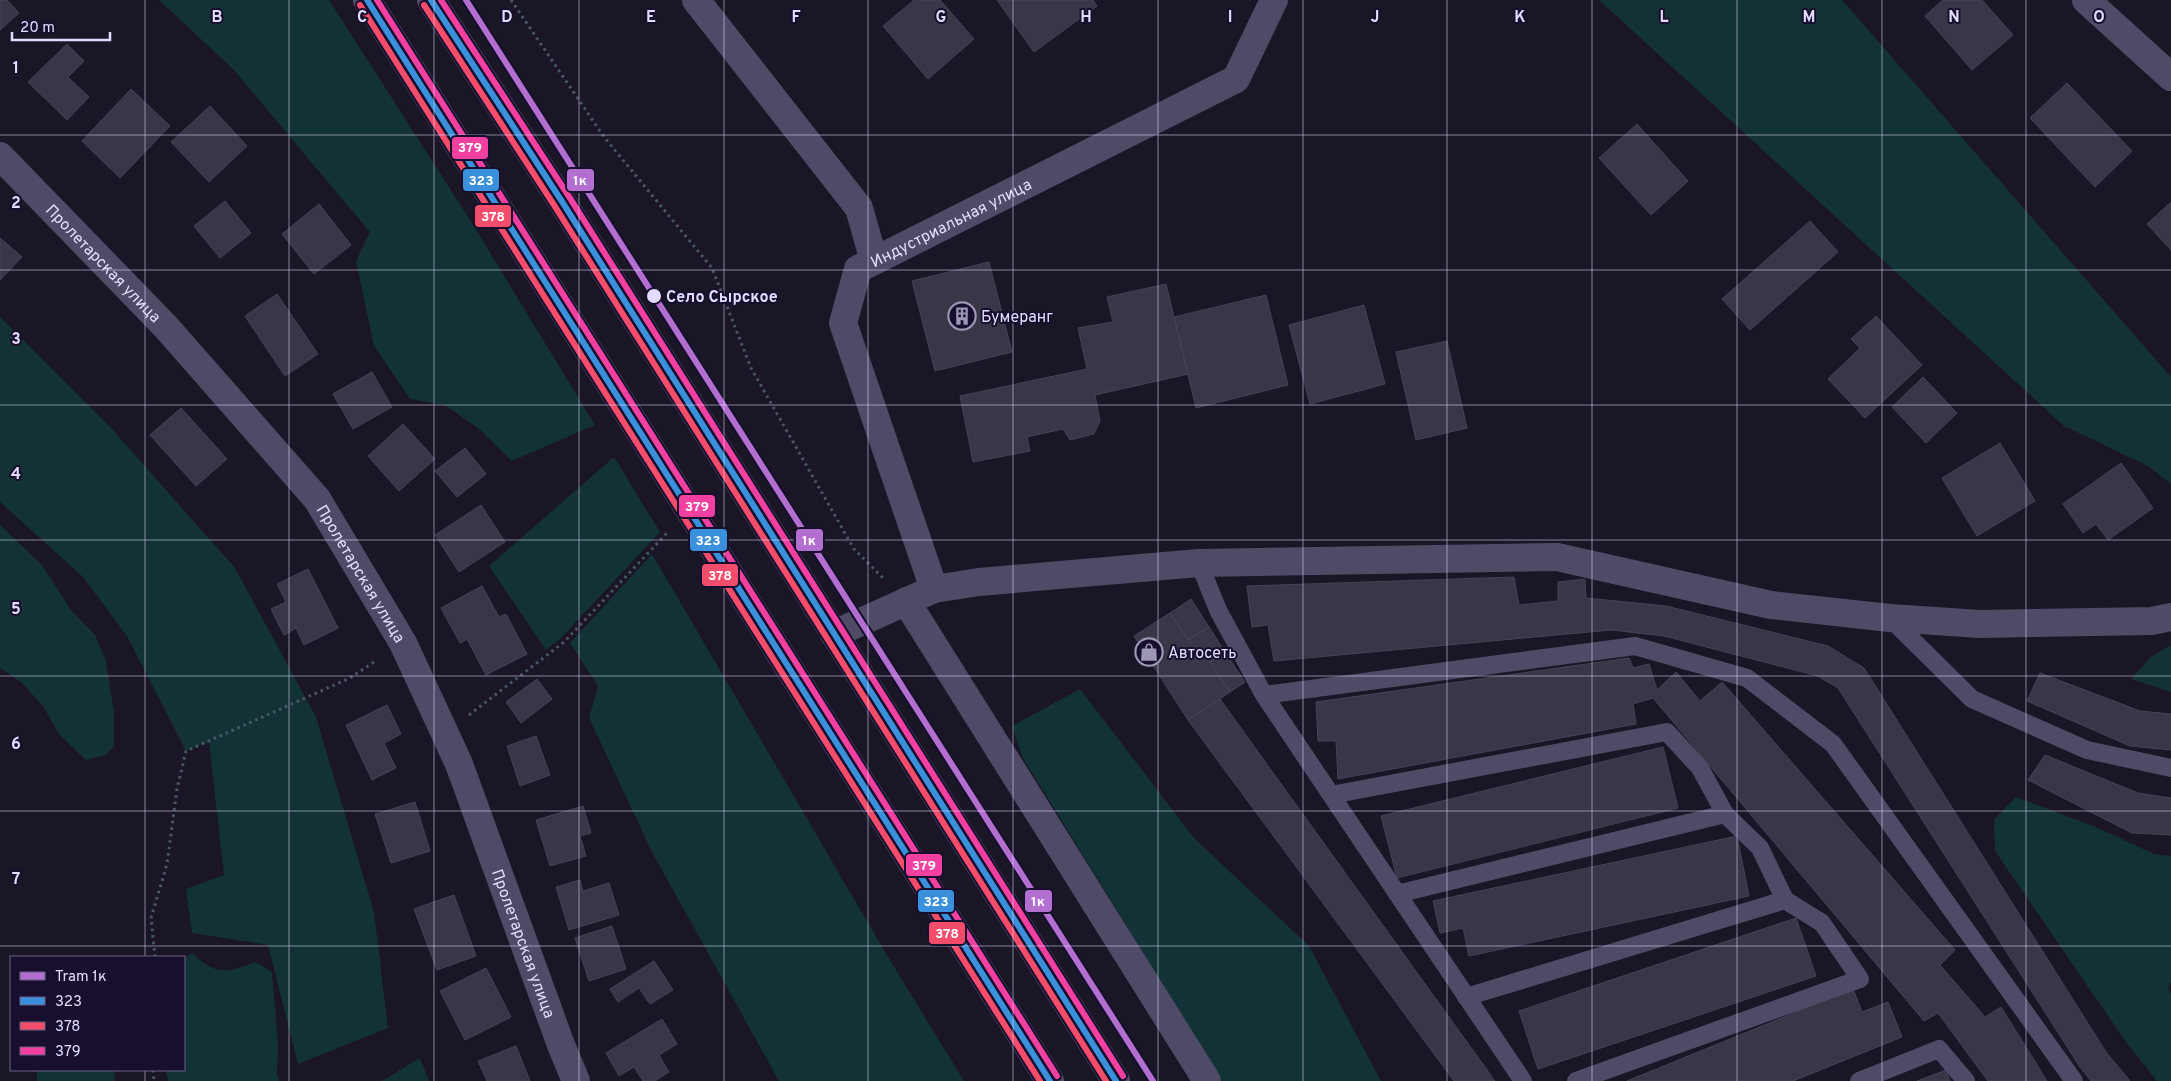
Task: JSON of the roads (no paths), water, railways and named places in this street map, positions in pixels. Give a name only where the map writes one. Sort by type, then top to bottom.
[{"type":"main road","points":[[366,0],[1050,1081]]},
{"type":"main road","points":[[431,0],[561,200],[1116,1081]]},
{"type":"street","name":"Индустриальная улица","points":[[696,0],[860,208],[874,261],[1236,79],[1274,0]]},
{"type":"street","points":[[2086,0],[2171,77]]},
{"type":"street","name":"Пролетарская улица","points":[[0,156],[166,328],[317,499],[403,643],[459,764],[576,1081]]},
{"type":"street","points":[[874,261],[858,269],[843,323],[934,589]]},
{"type":"street","points":[[834,634],[934,589],[979,582],[1199,563],[1557,557],[1771,605],[1890,618],[1980,624],[2152,621],[2171,617]]},
{"type":"street","points":[[906,601],[1207,1081]]},
{"type":"lane","points":[[1199,563],[1218,610],[1264,695],[1523,1081]]},
{"type":"lane","points":[[1890,618],[1972,699],[2087,750],[2171,768]]},
{"type":"lane","points":[[1264,695],[1635,646],[1747,678],[1833,744],[2074,1081]]},
{"type":"lane","points":[[1331,795],[1667,732],[1700,768],[1725,814],[1760,848],[1785,900],[1822,923],[1860,978],[1576,1081]]},
{"type":"lane","points":[[1397,894],[1725,814]]},
{"type":"lane","points":[[1466,996],[1785,900]]},
{"type":"lane","points":[[1859,1081],[1939,1049],[1966,1081]]},
{"type":"tram line","name":"1к","points":[[466,0],[1153,1081]]},
{"type":"place","name":"Село Сырское","points":[[654,296]]},
{"type":"place","name":"Бумеранг","points":[[962,316]]},
{"type":"place","name":"Автосеть","points":[[1149,652]]}]
